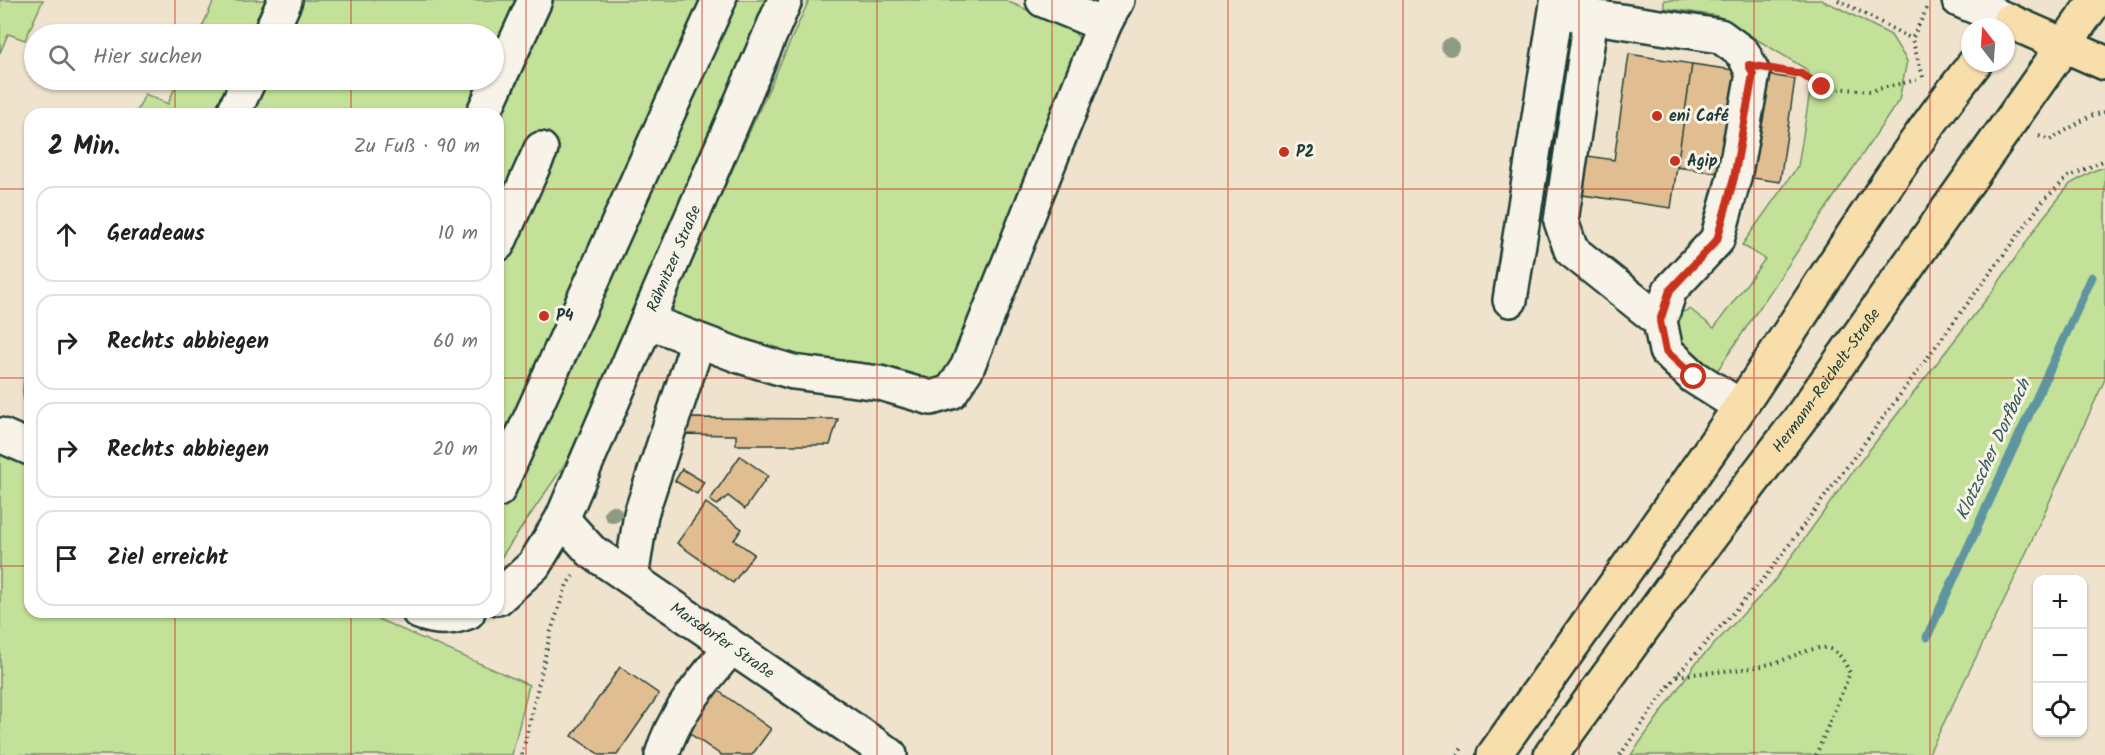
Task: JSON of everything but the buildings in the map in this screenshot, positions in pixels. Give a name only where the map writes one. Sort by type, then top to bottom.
[{"type":"main road","name":"Hermann-Reichelt-Straße","points":[[1551,755],[1676,582],[1799,420],[2096,0]]},
{"type":"main road","points":[[2013,16],[2064,46],[2105,63]]},
{"type":"main road","points":[[1494,755],[1740,406],[1841,251],[1968,72]]},
{"type":"street","points":[[274,24],[285,0]]},
{"type":"street","points":[[504,67],[534,0]]},
{"type":"street","points":[[504,477],[719,0]]},
{"type":"street","name":"Rähnitzer Straße","points":[[504,592],[534,565],[562,519],[785,0]]},
{"type":"street","points":[[647,321],[740,356],[793,372],[880,383],[931,398],[951,392],[967,368],[1110,13],[1043,0]]},
{"type":"street","points":[[1959,0],[2013,16]]},
{"type":"street","points":[[1510,300],[1558,2],[1574,14],[1591,18],[1720,36],[1743,53],[1753,74],[1734,178],[1717,240],[1670,290],[1660,321],[1666,351],[1694,377],[1740,406]]},
{"type":"street","points":[[1591,18],[1561,221],[1571,250],[1660,321]]},
{"type":"street","points":[[236,108],[244,90]]},
{"type":"street","points":[[486,108],[494,90]]},
{"type":"street","points":[[504,231],[541,149]]},
{"type":"street","points":[[631,579],[641,514],[698,341]]},
{"type":"street","points":[[0,435],[24,445]]},
{"type":"street","name":"Marsdorfer Straße","points":[[562,519],[591,551],[890,755]]},
{"type":"street","points":[[662,755],[668,735],[693,695],[731,647]]},
{"type":"path","points":[[1838,0],[1912,39]]},
{"type":"path","points":[[1749,65],[1801,74],[1822,87],[1870,91],[1924,78],[1912,39],[1930,0]]},
{"type":"path","points":[[1620,755],[1676,676],[1766,576],[2044,200],[2068,177],[2105,160]]},
{"type":"path","points":[[522,755],[551,631],[567,584],[591,551]]},
{"type":"path","points":[[1676,676],[1709,671],[1734,671],[1777,662],[1810,650],[1829,649],[1842,658],[1850,673],[1816,755]]},
{"type":"green space","points":[[0,0],[43,0],[32,24],[24,24],[24,40],[8,34],[0,53]]},
{"type":"green space","name":"P4","points":[[214,0],[772,0],[567,461],[504,553],[504,108],[139,108],[145,94],[168,104],[174,90],[504,90],[504,24],[203,24]]},
{"type":"green space","points":[[809,0],[1004,0],[1070,28],[1082,41],[1081,57],[944,380],[925,385],[786,361],[676,318],[672,306],[676,295]]},
{"type":"green space","points":[[1664,0],[1821,0],[1891,35],[1907,61],[1899,100],[1715,374],[1679,351],[1672,316],[1690,309],[1714,328],[1765,259],[1742,245],[1798,166],[1812,79],[1806,69],[1718,16],[1664,8]]},
{"type":"green space","points":[[2105,167],[2105,379],[2012,584],[1928,755],[1631,755],[1696,663],[1772,584],[1850,475],[1992,292],[2042,219],[2070,184]]},
{"type":"green space","points":[[0,451],[24,462],[24,618],[376,618],[529,685],[512,755],[0,755]]},
{"type":"waterway","name":"Klotzscher Dorfbach","points":[[1927,637],[2092,277]]},
{"type":"place","name":"eni Café","points":[[1657,116]]},
{"type":"place","name":"P2","points":[[1284,152]]},
{"type":"place","name":"Agip","points":[[1675,161]]},
{"type":"place","name":"P4","points":[[544,316]]},
{"type":"route","points":[[1694,377],[1666,351],[1660,321],[1670,290],[1717,240],[1734,178],[1753,74],[1749,65],[1801,74],[1822,87]]}]
